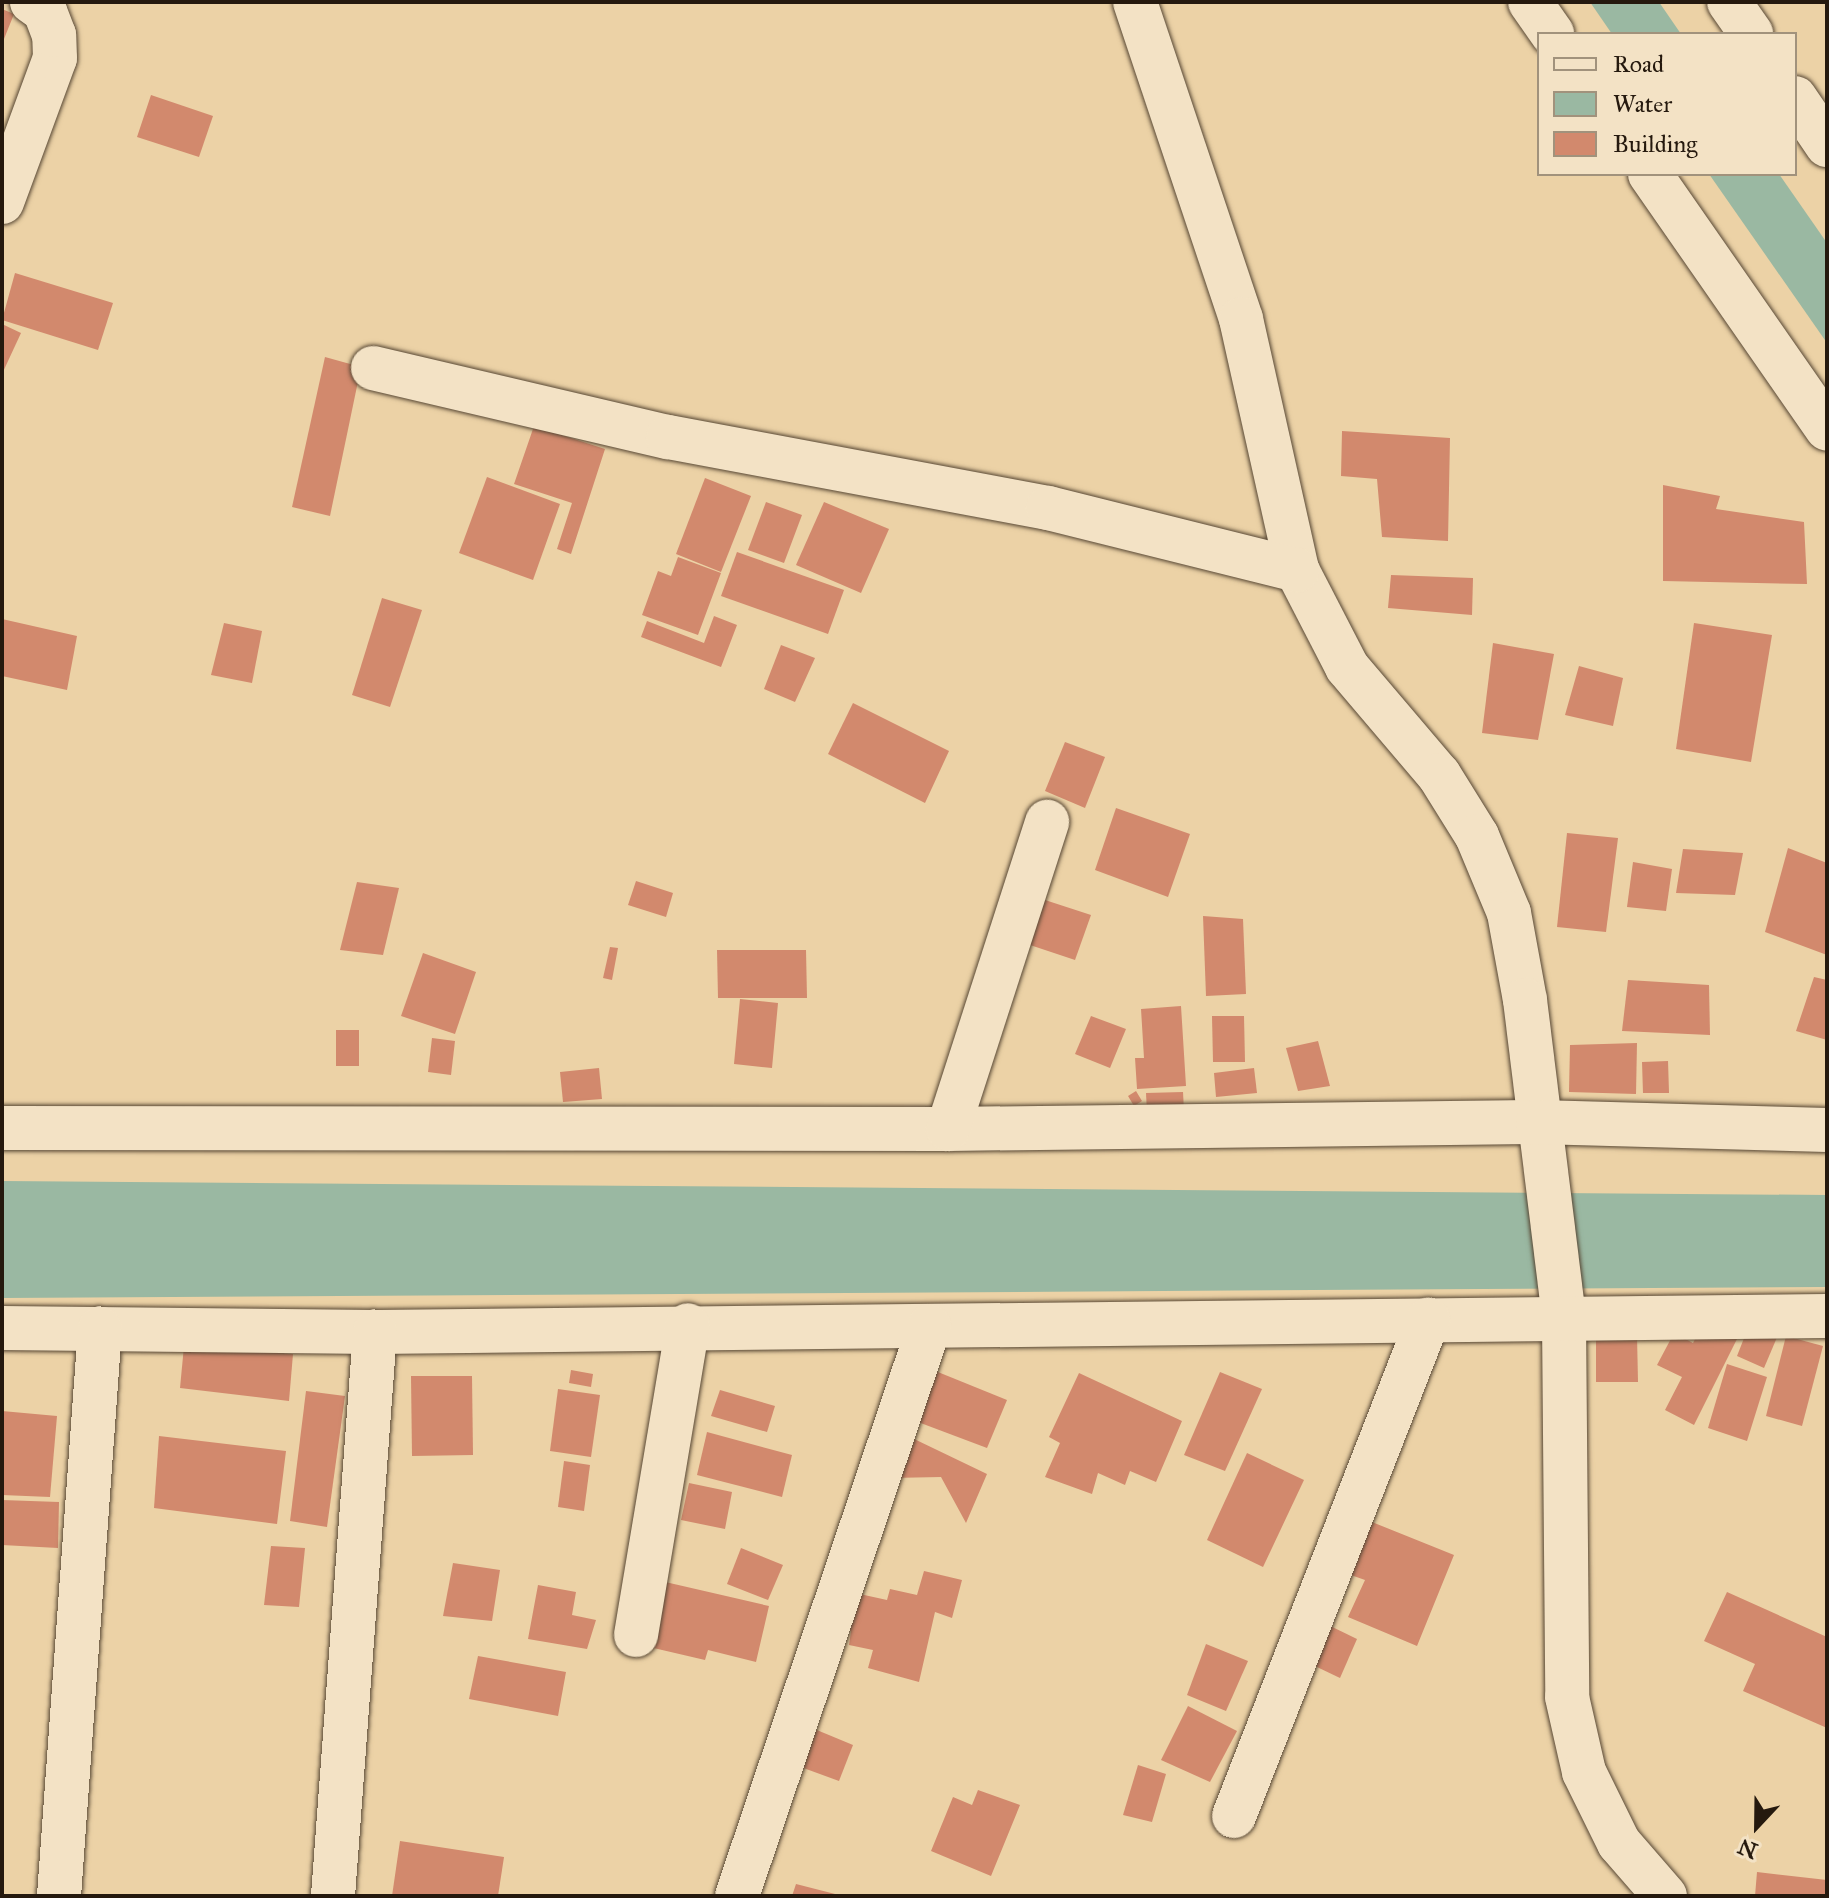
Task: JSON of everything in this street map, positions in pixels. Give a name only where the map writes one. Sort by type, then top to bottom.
[{"type":"street","points":[[2,202],[55,58],[54,35],[45,11],[32,2]]},
{"type":"street","points":[[1135,2],[1241,319],[1297,570],[1347,667],[1439,775],[1477,836],[1509,913],[1564,1319],[1567,1697],[1584,1772],[1619,1843],[1665,1896]]},
{"type":"street","points":[[1530,2],[1551,32]]},
{"type":"street","points":[[1729,2],[1750,32]]},
{"type":"street","points":[[1797,101],[1827,145]]},
{"type":"street","points":[[1651,176],[1827,429]]},
{"type":"street","points":[[373,368],[668,437],[1048,508],[1297,570]]},
{"type":"street","points":[[948,1129],[1047,822]]},
{"type":"street","points":[[2,1128],[948,1129],[1538,1122],[1827,1130]]},
{"type":"street","points":[[2,1328],[375,1332],[688,1325],[929,1327],[1827,1316]]},
{"type":"street","points":[[1234,1816],[1428,1320]]},
{"type":"street","points":[[636,1635],[688,1325]]},
{"type":"street","points":[[737,1896],[929,1327]]},
{"type":"street","points":[[59,1896],[100,1328]]},
{"type":"street","points":[[333,1896],[375,1332]]},
{"type":"water","points":[[1590,2],[1659,2],[1680,32],[1611,32]]},
{"type":"water","points":[[1710,176],[1780,176],[1827,243],[1827,343]]},
{"type":"water","points":[[2,1181],[1827,1195],[1827,1287],[2,1298]]},
{"type":"building","points":[[2,9],[14,14],[2,44]]},
{"type":"building","points":[[151,95],[213,116],[199,157],[137,137]]},
{"type":"building","points":[[15,273],[113,303],[98,350],[2,320]]},
{"type":"building","points":[[2,324],[21,333],[2,374]]},
{"type":"building","points":[[325,357],[361,367],[330,516],[292,507]]},
{"type":"building","points":[[534,426],[605,449],[571,554],[557,549],[572,503],[514,484]]},
{"type":"building","points":[[1342,431],[1450,438],[1448,541],[1382,537],[1377,479],[1341,476]]},
{"type":"building","points":[[487,477],[560,504],[533,580],[459,553]]},
{"type":"building","points":[[705,478],[751,496],[721,572],[676,554]]},
{"type":"building","points":[[1663,485],[1720,496],[1716,509],[1804,522],[1807,584],[1663,581]]},
{"type":"building","points":[[766,502],[802,515],[784,563],[748,550]]},
{"type":"building","points":[[824,502],[889,529],[861,593],[796,565]]},
{"type":"building","points":[[737,552],[844,590],[828,634],[721,596]]},
{"type":"building","points":[[678,557],[721,573],[698,635],[642,615],[658,571],[671,576]]},
{"type":"building","points":[[1391,575],[1473,578],[1472,615],[1388,608]]},
{"type":"building","points":[[382,598],[422,610],[390,707],[352,695]]},
{"type":"building","points":[[714,616],[737,625],[721,667],[641,637],[647,621],[704,643]]},
{"type":"building","points":[[2,619],[77,636],[67,690],[2,676]]},
{"type":"building","points":[[224,623],[262,631],[252,683],[211,675]]},
{"type":"building","points":[[1694,623],[1772,635],[1751,762],[1676,749]]},
{"type":"building","points":[[1493,643],[1554,654],[1538,740],[1482,733]]},
{"type":"building","points":[[781,645],[815,658],[795,702],[764,689]]},
{"type":"building","points":[[1579,666],[1623,678],[1613,726],[1565,715]]},
{"type":"building","points":[[853,703],[949,751],[925,803],[828,754]]},
{"type":"building","points":[[1065,742],[1105,757],[1085,808],[1045,791]]},
{"type":"building","points":[[1116,808],[1190,834],[1168,897],[1095,870]]},
{"type":"building","points":[[1567,833],[1618,838],[1606,932],[1557,927]]},
{"type":"building","points":[[1788,848],[1827,863],[1827,955],[1765,932]]},
{"type":"building","points":[[1683,849],[1743,853],[1735,895],[1676,893]]},
{"type":"building","points":[[1633,862],[1672,869],[1666,911],[1627,907]]},
{"type":"building","points":[[636,881],[673,893],[666,917],[628,905]]},
{"type":"building","points":[[357,882],[399,888],[383,955],[340,950]]},
{"type":"building","points":[[1045,900],[1091,915],[1075,960],[1030,945]]},
{"type":"building","points":[[1203,916],[1243,919],[1246,994],[1206,996]]},
{"type":"building","points":[[610,947],[618,948],[612,980],[603,978]]},
{"type":"building","points":[[717,950],[806,950],[807,998],[718,998]]},
{"type":"building","points":[[423,953],[476,972],[455,1034],[401,1016]]},
{"type":"building","points":[[1814,977],[1827,980],[1827,1040],[1796,1031]]},
{"type":"building","points":[[1628,980],[1709,985],[1710,1035],[1622,1031]]},
{"type":"building","points":[[740,999],[778,1003],[772,1068],[734,1064]]},
{"type":"building","points":[[1181,1006],[1186,1086],[1137,1089],[1135,1058],[1144,1058],[1141,1009]]},
{"type":"building","points":[[1091,1016],[1126,1029],[1110,1068],[1075,1054]]},
{"type":"building","points":[[1212,1016],[1244,1016],[1245,1062],[1213,1062]]},
{"type":"building","points":[[336,1030],[359,1030],[359,1066],[336,1066]]},
{"type":"building","points":[[432,1038],[455,1041],[451,1075],[428,1072]]},
{"type":"building","points":[[1318,1041],[1330,1086],[1298,1091],[1286,1048]]},
{"type":"building","points":[[1637,1043],[1636,1094],[1569,1092],[1570,1045]]},
{"type":"building","points":[[1668,1061],[1669,1093],[1643,1093],[1642,1062]]},
{"type":"building","points":[[599,1068],[602,1099],[563,1102],[560,1072]]},
{"type":"building","points":[[1254,1068],[1257,1093],[1216,1097],[1214,1073]]},
{"type":"building","points":[[1136,1091],[1142,1101],[1134,1106],[1128,1096]]},
{"type":"building","points":[[1183,1092],[1184,1111],[1147,1113],[1146,1093]]},
{"type":"building","points":[[1704,1322],[1737,1339],[1694,1425],[1665,1410],[1682,1377],[1657,1365],[1674,1333],[1693,1343]]},
{"type":"building","points":[[1750,1323],[1778,1335],[1764,1368],[1737,1356]]},
{"type":"building","points":[[1596,1335],[1637,1335],[1638,1382],[1596,1382]]},
{"type":"building","points":[[1786,1336],[1823,1346],[1802,1426],[1766,1416]]},
{"type":"building","points":[[184,1346],[293,1354],[289,1401],[180,1388]]},
{"type":"building","points":[[1727,1364],[1767,1377],[1747,1441],[1708,1428]]},
{"type":"building","points":[[571,1370],[593,1374],[591,1387],[569,1383]]},
{"type":"building","points":[[933,1370],[1007,1400],[987,1448],[910,1419]]},
{"type":"building","points":[[1220,1372],[1262,1389],[1225,1471],[1184,1455]]},
{"type":"building","points":[[1079,1373],[1182,1421],[1156,1482],[1130,1471],[1125,1485],[1098,1473],[1092,1494],[1045,1477],[1060,1443],[1049,1437]]},
{"type":"building","points":[[411,1376],[472,1376],[473,1455],[412,1456]]},
{"type":"building","points":[[558,1389],[600,1395],[591,1457],[550,1451]]},
{"type":"building","points":[[720,1390],[775,1406],[767,1432],[711,1416]]},
{"type":"building","points":[[306,1391],[345,1396],[327,1527],[290,1521]]},
{"type":"building","points":[[2,1411],[57,1416],[50,1497],[2,1495]]},
{"type":"building","points":[[707,1432],[792,1455],[782,1497],[697,1475]]},
{"type":"building","points":[[159,1436],[286,1451],[277,1524],[154,1508]]},
{"type":"building","points":[[910,1437],[987,1474],[966,1523],[941,1477],[890,1478]]},
{"type":"building","points":[[1247,1453],[1304,1480],[1263,1567],[1207,1540]]},
{"type":"building","points":[[564,1461],[590,1465],[584,1511],[558,1507]]},
{"type":"building","points":[[689,1483],[732,1492],[725,1529],[681,1520]]},
{"type":"building","points":[[2,1500],[59,1502],[58,1548],[2,1545]]},
{"type":"building","points":[[1362,1518],[1454,1555],[1417,1646],[1348,1617],[1365,1580],[1331,1568]]},
{"type":"building","points":[[271,1546],[305,1548],[299,1607],[264,1605]]},
{"type":"building","points":[[741,1548],[783,1565],[768,1600],[727,1584]]},
{"type":"building","points":[[453,1563],[500,1570],[492,1621],[443,1616]]},
{"type":"building","points":[[924,1571],[962,1580],[952,1618],[935,1612],[919,1682],[868,1668],[873,1650],[849,1645],[851,1631],[835,1627],[846,1591],[887,1600],[890,1589],[917,1595]]},
{"type":"building","points":[[661,1581],[769,1606],[756,1662],[708,1650],[705,1660],[645,1646]]},
{"type":"building","points":[[538,1585],[576,1592],[572,1615],[596,1620],[587,1649],[528,1639]]},
{"type":"building","points":[[1727,1592],[1827,1637],[1827,1728],[1743,1691],[1755,1664],[1704,1641]]},
{"type":"building","points":[[1320,1621],[1357,1639],[1340,1678],[1296,1657]]},
{"type":"building","points":[[1206,1644],[1248,1661],[1226,1711],[1187,1695]]},
{"type":"building","points":[[478,1656],[566,1672],[558,1716],[469,1699]]},
{"type":"building","points":[[1188,1706],[1237,1731],[1210,1782],[1161,1760]]},
{"type":"building","points":[[812,1728],[853,1745],[839,1781],[798,1766]]},
{"type":"building","points":[[1138,1765],[1166,1774],[1152,1822],[1123,1815]]},
{"type":"building","points":[[978,1790],[1020,1805],[991,1876],[931,1851],[953,1797],[972,1805]]},
{"type":"building","points":[[400,1841],[504,1857],[498,1896],[392,1896]]},
{"type":"building","points":[[1757,1872],[1827,1880],[1827,1896],[1755,1896]]},
{"type":"building","points":[[796,1884],[839,1895],[839,1896],[792,1896]]}]
